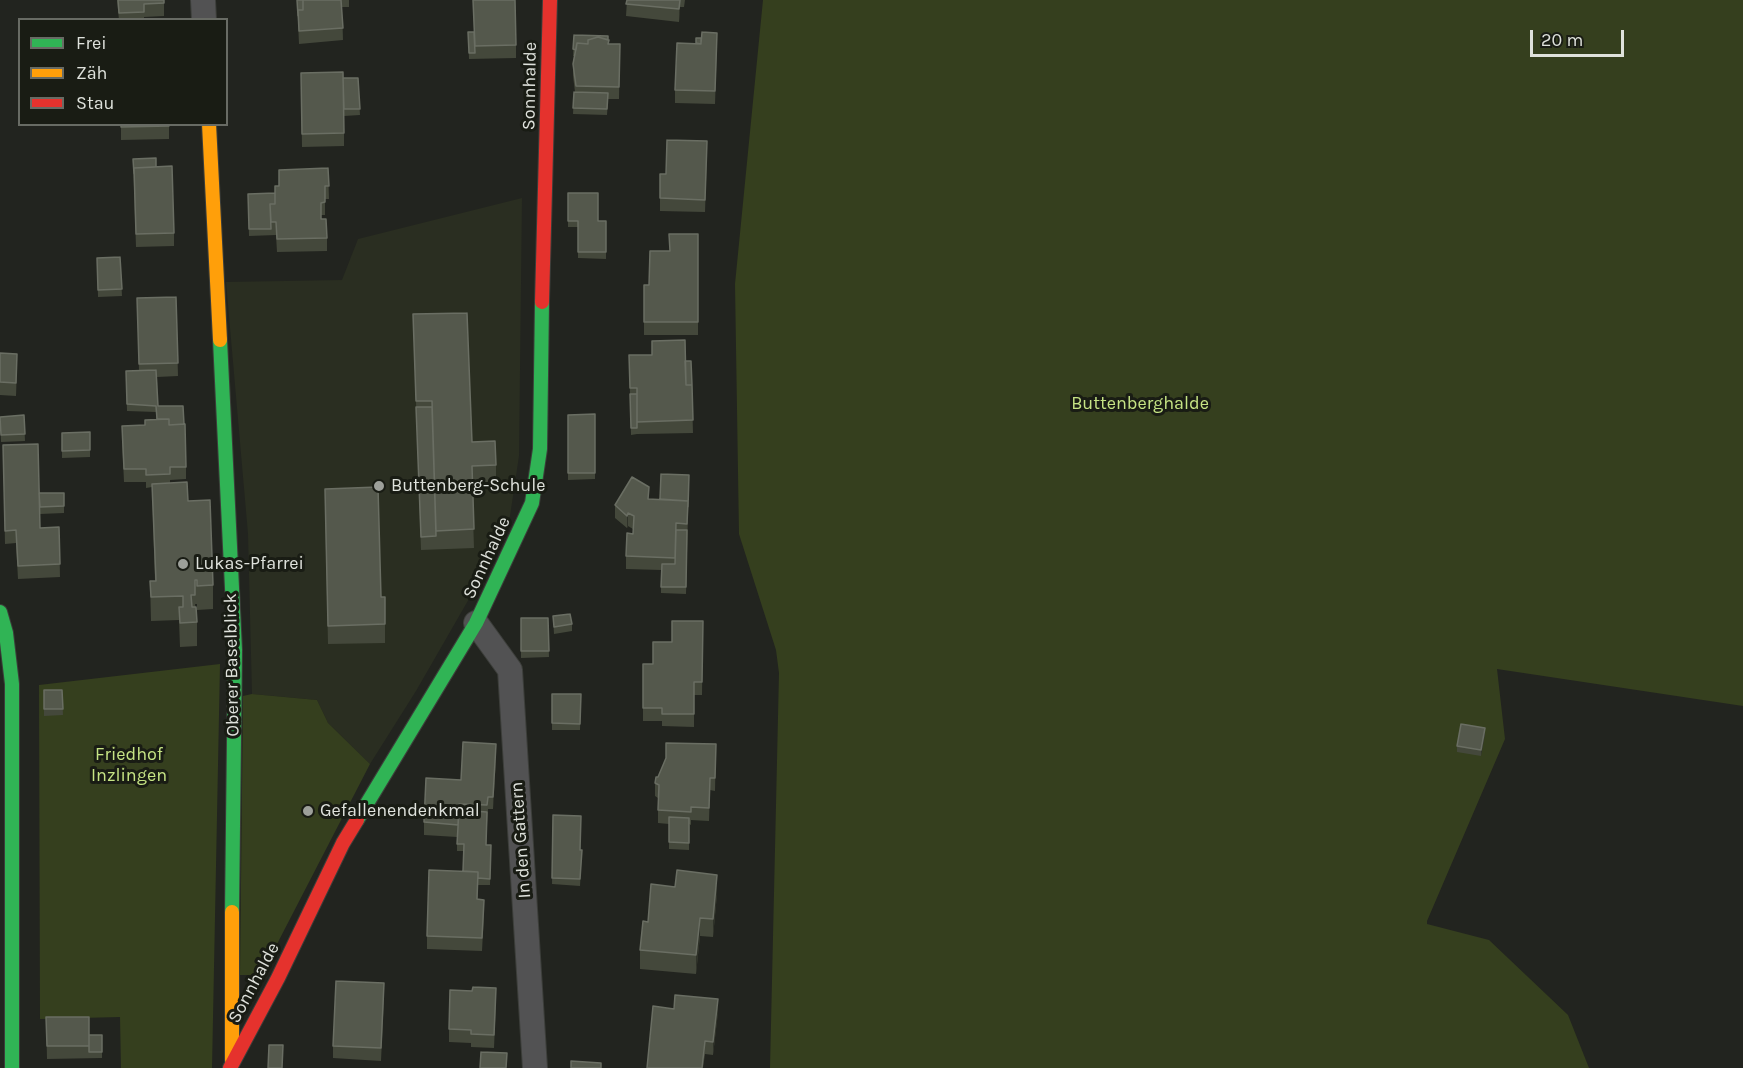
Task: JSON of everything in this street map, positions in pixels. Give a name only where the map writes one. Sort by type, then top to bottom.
[{"type":"street","points":[[203,0],[204,18]]},
{"type":"street","name":"Sonnhalde","points":[[231,1065],[278,978],[343,843],[476,623],[532,503],[540,449],[550,0]]},
{"type":"street","name":"Oberer Baselblick","points":[[209,126],[235,650],[231,1065]]},
{"type":"street","points":[[0,612],[6,633],[12,684],[12,1068]]},
{"type":"street","name":"In den Gattern","points":[[476,623],[510,670],[536,1068]]},
{"type":"shaded area","name":"Buttenberg-Schule","points":[[522,198],[519,456],[510,516],[477,585],[416,691],[370,764],[328,723],[317,700],[252,694],[248,534],[226,282],[342,280],[358,239]]},
{"type":"green space","name":"Buttenberghalde","points":[[763,0],[1743,0],[1743,706],[1497,669],[1505,739],[1427,921],[1427,924],[1489,940],[1568,1015],[1589,1068],[770,1068],[779,673],[776,650],[739,534],[735,284]]},
{"type":"green space","name":"Friedhof Inzlingen","points":[[220,664],[212,1068],[121,1068],[120,1017],[40,1019],[39,685]]},
{"type":"green space","points":[[252,694],[317,700],[328,723],[370,764],[261,975],[240,975],[243,696]]},
{"type":"building","points":[[118,0],[164,0],[164,3],[144,4],[144,12],[119,13]]},
{"type":"building","points":[[297,0],[303,0],[303,10],[298,10],[298,16]]},
{"type":"building","points":[[303,0],[341,0],[343,28],[299,31],[298,10],[303,10]]},
{"type":"building","points":[[473,0],[515,0],[516,45],[475,46]]},
{"type":"building","points":[[627,0],[680,0],[679,9],[626,4]]},
{"type":"building","points":[[468,32],[474,32],[475,53],[469,53]]},
{"type":"building","points":[[702,32],[717,33],[715,91],[675,90],[677,43],[701,44]]},
{"type":"building","points":[[574,35],[608,36],[608,40],[598,37],[588,40],[588,44],[577,43],[576,50],[573,49]]},
{"type":"building","points":[[598,37],[609,40],[608,44],[620,44],[619,87],[576,86],[573,64],[577,43],[588,44],[588,40]]},
{"type":"building","points":[[696,38],[701,38],[701,44],[696,43]]},
{"type":"building","points":[[343,72],[344,133],[302,134],[301,73]]},
{"type":"building","points":[[343,78],[358,78],[360,109],[344,109]]},
{"type":"building","points":[[574,92],[608,93],[607,109],[573,108]]},
{"type":"building","points":[[121,126],[169,126],[121,127]]},
{"type":"building","points":[[667,140],[707,141],[705,200],[660,198],[660,174],[666,174]]},
{"type":"building","points":[[156,158],[156,167],[134,168],[134,174],[133,159]]},
{"type":"building","points":[[172,166],[174,233],[136,234],[134,168]]},
{"type":"building","points":[[328,168],[329,186],[325,186],[325,202],[321,203],[321,219],[326,219],[327,238],[277,239],[276,222],[271,222],[270,204],[275,204],[275,186],[279,186],[279,170]]},
{"type":"building","points":[[275,193],[275,204],[270,204],[271,229],[249,229],[248,194]]},
{"type":"building","points":[[568,193],[598,193],[598,221],[606,221],[606,252],[578,252],[578,221],[568,221]]},
{"type":"building","points":[[669,234],[698,234],[698,322],[644,322],[644,285],[649,285],[650,251],[670,251]]},
{"type":"building","points":[[120,257],[122,289],[98,290],[97,258]]},
{"type":"building","points":[[176,297],[178,363],[139,364],[137,298]]},
{"type":"building","points":[[467,313],[472,442],[495,441],[496,465],[472,466],[474,529],[436,531],[432,401],[416,401],[413,314]]},
{"type":"building","points":[[685,340],[686,385],[692,385],[693,420],[637,422],[637,388],[630,388],[629,355],[652,355],[652,341]]},
{"type":"building","points":[[0,353],[17,354],[16,383],[0,382]]},
{"type":"building","points":[[685,361],[691,361],[692,385],[686,385]]},
{"type":"building","points":[[156,370],[158,406],[183,406],[184,424],[169,425],[169,419],[157,419],[156,406],[127,404],[126,371]]},
{"type":"building","points":[[630,394],[637,394],[637,428],[631,428]]},
{"type":"building","points":[[416,407],[432,407],[436,536],[421,537]]},
{"type":"building","points":[[595,414],[595,473],[568,473],[568,415]]},
{"type":"building","points":[[24,415],[25,434],[1,435],[0,417]]},
{"type":"building","points":[[169,419],[169,425],[185,424],[186,467],[170,467],[170,474],[146,475],[146,469],[124,469],[122,426],[145,425],[145,420]]},
{"type":"building","points":[[90,432],[90,450],[62,451],[62,433]]},
{"type":"building","points":[[38,444],[40,528],[59,527],[60,564],[18,566],[16,530],[5,531],[3,445]]},
{"type":"building","points":[[661,474],[689,475],[688,507],[688,501],[660,499]]},
{"type":"building","points":[[632,477],[649,487],[648,499],[688,501],[687,524],[676,523],[675,558],[626,556],[627,533],[633,534],[634,516],[628,513],[627,516],[615,505]]},
{"type":"building","name":"Lukas-Pfarrei","points":[[187,482],[188,501],[210,500],[213,585],[197,586],[197,580],[195,580],[195,595],[191,595],[192,607],[196,607],[197,622],[180,623],[179,607],[183,607],[183,596],[151,597],[150,581],[156,581],[152,484]]},
{"type":"building","points":[[378,487],[381,597],[385,597],[385,624],[328,626],[325,489]]},
{"type":"building","points":[[39,493],[64,493],[64,506],[40,507]]},
{"type":"building","points":[[676,530],[687,530],[686,587],[661,587],[662,564],[675,564]]},
{"type":"building","points":[[570,614],[572,624],[554,627],[553,616]]},
{"type":"building","points":[[521,618],[548,618],[549,651],[521,651]]},
{"type":"building","points":[[672,621],[703,621],[702,682],[694,682],[694,714],[662,714],[662,708],[643,708],[643,664],[653,664],[653,642],[672,642]]},
{"type":"building","points":[[44,690],[62,690],[63,709],[44,709]]},
{"type":"building","points":[[552,694],[581,694],[580,724],[552,723]]},
{"type":"building","points":[[1461,724],[1485,728],[1481,750],[1457,746]]},
{"type":"building","points":[[463,742],[496,744],[493,797],[488,797],[487,805],[459,804],[458,825],[424,822],[426,778],[461,780]]},
{"type":"building","points":[[666,743],[716,744],[715,778],[710,778],[709,808],[691,807],[691,812],[658,810],[659,785],[655,783],[666,758]]},
{"type":"building","points":[[459,810],[487,812],[486,845],[491,845],[490,879],[478,878],[478,872],[463,871],[464,844],[457,844]]},
{"type":"building","points":[[553,815],[581,816],[580,879],[552,878]]},
{"type":"building","points":[[669,817],[689,818],[689,843],[669,842]]},
{"type":"building","points":[[429,870],[478,872],[477,899],[484,900],[482,938],[427,936]]},
{"type":"building","points":[[677,870],[717,875],[713,919],[700,918],[696,955],[640,950],[643,921],[648,922],[651,884],[675,887]]},
{"type":"building","points":[[336,981],[384,983],[381,1048],[333,1046]]},
{"type":"building","points":[[473,987],[496,988],[494,1035],[471,1034],[471,1030],[449,1029],[450,990],[472,991]]},
{"type":"building","points":[[675,995],[718,999],[713,1042],[705,1041],[702,1068],[647,1068],[653,1006],[674,1009]]},
{"type":"building","points":[[46,1017],[89,1017],[89,1046],[47,1046]]},
{"type":"building","points":[[89,1035],[102,1035],[102,1052],[89,1052]]},
{"type":"building","points":[[269,1045],[283,1045],[282,1068],[268,1068]]},
{"type":"building","points":[[481,1052],[507,1053],[506,1068],[480,1068]]},
{"type":"building","points":[[571,1061],[601,1063],[601,1068],[571,1068]]},
{"type":"traffic: fast","points":[[357,820],[476,623],[532,503],[540,449],[542,302]]},
{"type":"traffic: fast","points":[[220,340],[235,650],[232,912]]},
{"type":"traffic: fast","points":[[0,612],[6,633],[12,684],[12,1068]]},
{"type":"traffic: slow","points":[[209,126],[220,340]]},
{"type":"traffic: slow","points":[[232,912],[232,1060]]},
{"type":"traffic: jam","points":[[542,302],[550,0]]},
{"type":"traffic: jam","points":[[230,1068],[278,978],[343,843],[357,820]]},
{"type":"place","name":"Buttenberg-Schule","points":[[379,486]]},
{"type":"place","name":"Lukas-Pfarrei","points":[[183,564]]},
{"type":"place","name":"Gefallenendenkmal","points":[[308,811]]}]
